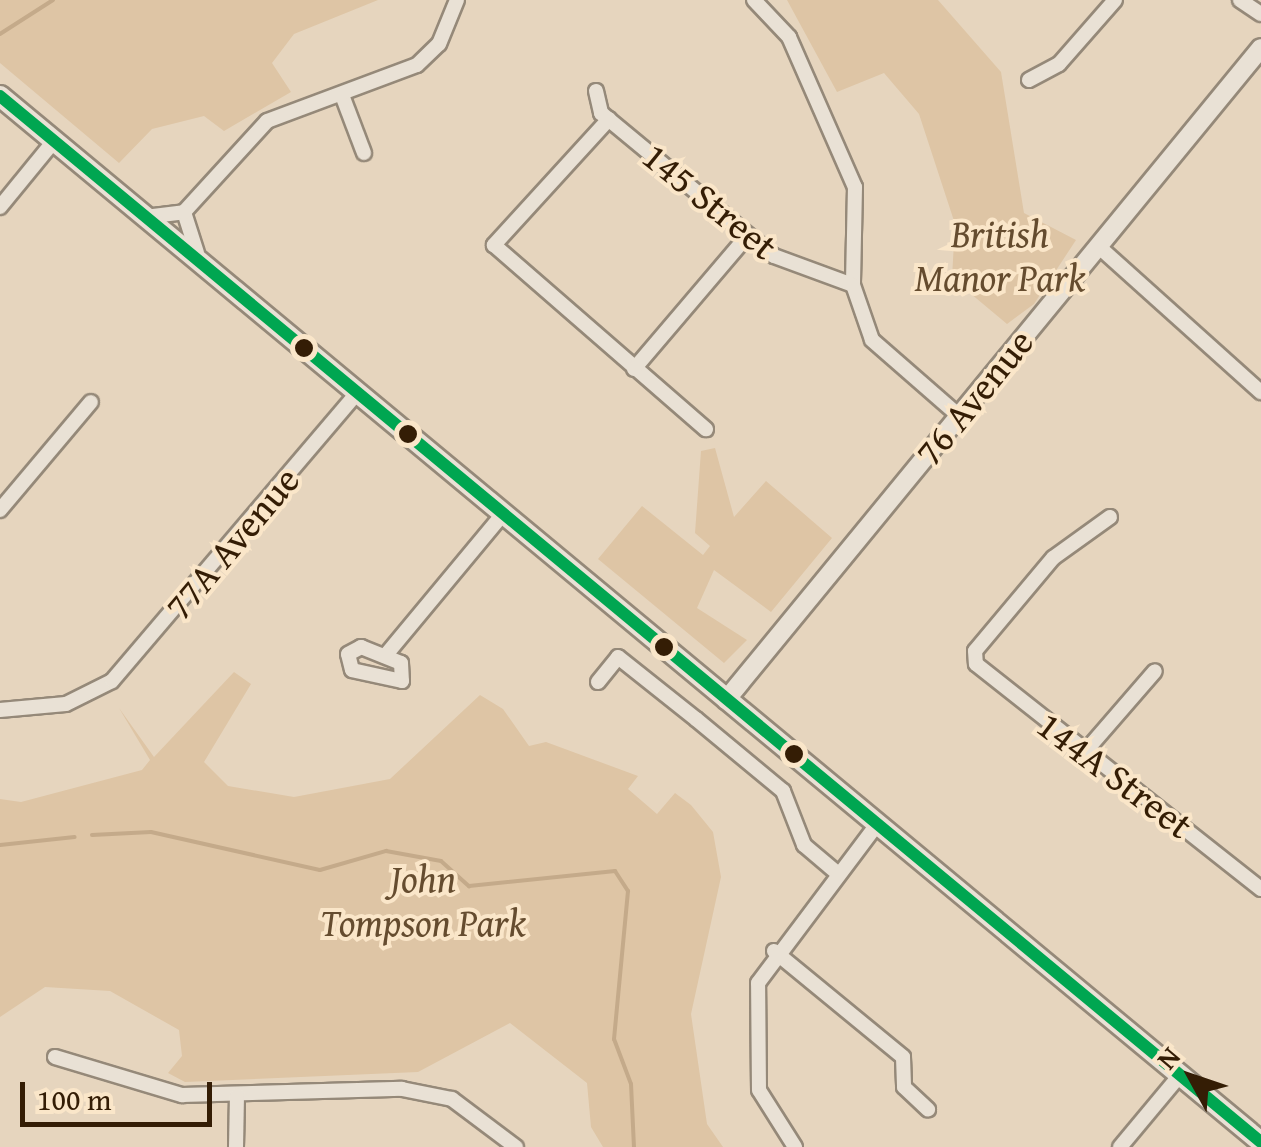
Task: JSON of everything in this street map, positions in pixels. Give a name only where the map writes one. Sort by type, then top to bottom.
[{"type":"main road","points":[[0,96],[1261,1142]]},
{"type":"street","points":[[146,217],[184,212],[257,128],[425,59],[458,0]]},
{"type":"street","points":[[754,0],[789,37],[855,187],[852,285],[872,340],[959,416]]},
{"type":"street","points":[[1028,80],[1059,64],[1115,0]]},
{"type":"street","points":[[1240,0],[1261,14]]},
{"type":"street","name":"76 Avenue","points":[[726,700],[1261,48]]},
{"type":"street","name":"145 Street","points":[[596,91],[609,120],[748,236],[783,262],[852,285]]},
{"type":"street","points":[[342,95],[364,152]]},
{"type":"street","points":[[609,120],[494,245],[706,429]]},
{"type":"street","points":[[0,207],[54,141]]},
{"type":"street","points":[[184,212],[204,266]]},
{"type":"street","points":[[634,369],[748,236]]},
{"type":"street","points":[[1098,246],[1261,392]]},
{"type":"street","name":"77A Avenue","points":[[0,710],[66,704],[102,690],[358,392]]},
{"type":"street","points":[[0,510],[91,402]]},
{"type":"street","points":[[386,656],[503,514]]},
{"type":"street","name":"144A Street","points":[[1110,517],[1052,558],[974,658],[1084,753],[1261,889]]},
{"type":"street","points":[[598,682],[618,657],[783,792],[804,845],[836,872]]},
{"type":"street","points":[[1084,753],[1155,671]]},
{"type":"street","points":[[795,1147],[756,1075],[758,984],[774,952],[876,826]]},
{"type":"street","points":[[774,952],[904,1057],[904,1087],[928,1109]]},
{"type":"street","points":[[55,1057],[156,1092],[237,1095],[402,1089],[452,1099],[516,1147]]},
{"type":"street","points":[[1120,1147],[1180,1075]]},
{"type":"street","points":[[236,1147],[237,1095]]},
{"type":"green space","points":[[0,0],[378,0],[294,34],[272,63],[291,92],[224,131],[204,116],[152,129],[119,163],[0,63]]},
{"type":"green space","name":"British Manor Park","points":[[787,0],[938,0],[1001,72],[1024,213],[1076,240],[1034,304],[1007,324],[952,278],[955,224],[919,114],[884,73],[837,92]]},
{"type":"green space","points":[[715,448],[734,517],[766,481],[832,538],[771,612],[714,570],[697,608],[747,640],[724,663],[598,559],[642,506],[703,555],[710,546],[695,533],[701,451]]},
{"type":"green space","name":"John Tompson Park","points":[[234,672],[251,684],[204,762],[228,786],[294,797],[390,779],[480,695],[503,709],[529,746],[546,742],[638,776],[628,789],[657,814],[675,793],[691,805],[713,832],[721,877],[691,1014],[707,1124],[723,1147],[603,1147],[591,1127],[587,1083],[510,1023],[418,1072],[185,1082],[168,1073],[182,1056],[179,1030],[110,991],[45,987],[0,1017],[0,799],[21,802],[142,770],[150,760],[119,708],[154,757]]},
{"type":"waterway","points":[[0,34],[53,0]]},
{"type":"waterway","points":[[92,835],[151,832],[320,870],[386,851],[441,861],[469,886],[615,871],[628,891],[614,1039],[631,1084],[634,1147]]},
{"type":"waterway","points":[[0,845],[75,837]]},
{"type":"transit line","points":[[0,96],[1261,1142]]}]
